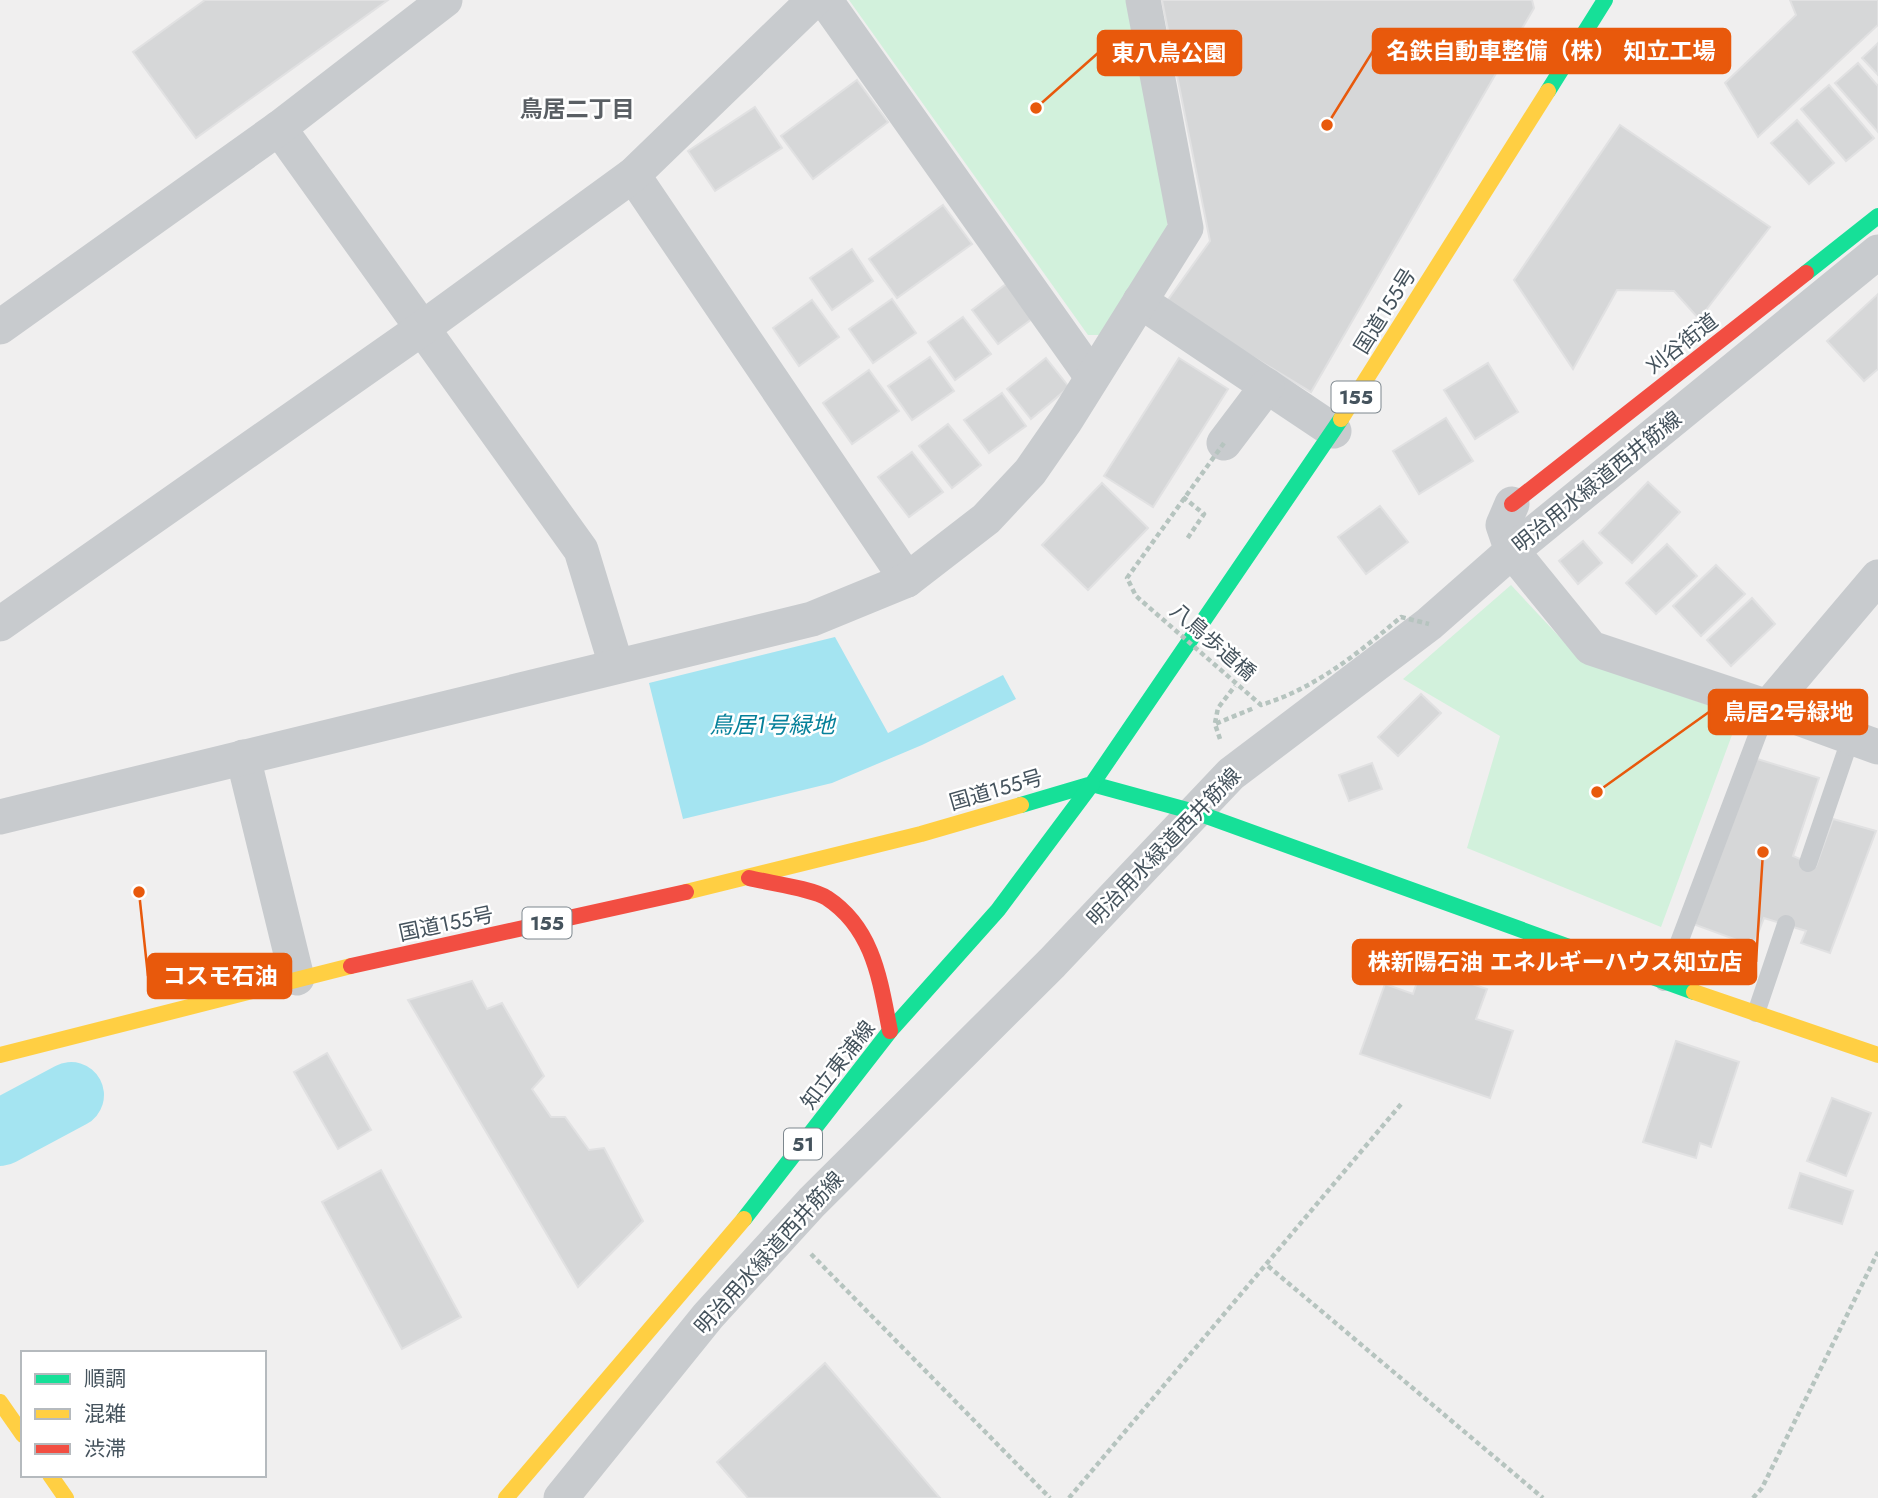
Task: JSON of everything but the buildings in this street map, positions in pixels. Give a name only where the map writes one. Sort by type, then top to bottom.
[{"type":"main road","name":"国道155号","points":[[0,1055],[297,978],[749,878],[920,834],[1092,784],[1334,431],[1605,0]]},
{"type":"main road","name":"刈谷街道","points":[[1512,504],[1878,216]]},
{"type":"main road","points":[[1092,784],[1198,813],[1664,982],[1878,1055]]},
{"type":"main road","name":"知立東浦線","points":[[506,1498],[760,1200],[890,1031],[999,910],[1092,784]]},
{"type":"main road","points":[[749,878],[826,897],[856,924],[875,959],[890,1031]]},
{"type":"main road","points":[[0,1402],[21,1432]]},
{"type":"main road","points":[[51,1477],[66,1498]]},
{"type":"street","points":[[0,327],[279,128],[445,0]]},
{"type":"street","points":[[0,624],[424,327],[633,175],[814,0]]},
{"type":"street","points":[[825,0],[1092,377]]},
{"type":"street","points":[[0,817],[812,619],[907,580],[986,519],[1030,472],[1186,228],[1143,0]]},
{"type":"street","points":[[279,128],[424,327],[581,550],[616,665]]},
{"type":"street","points":[[633,175],[907,580]]},
{"type":"street","name":"明治用水緑道西井筋線","points":[[561,1498],[708,1316],[789,1231],[812,1202],[1052,963],[1198,813],[1231,774],[1429,624],[1511,551],[1878,252]]},
{"type":"street","points":[[1140,301],[1334,431]]},
{"type":"street","points":[[1224,443],[1267,386]]},
{"type":"street","points":[[1512,504],[1503,525],[1511,551],[1591,648],[1864,742]]},
{"type":"street","points":[[1768,707],[1878,576]]},
{"type":"street","points":[[243,757],[297,978]]},
{"type":"lane","points":[[1664,982],[1768,707]]},
{"type":"lane","points":[[1808,863],[1864,742]]},
{"type":"lane","points":[[1756,1013],[1786,925]]},
{"type":"path","name":"八鳥歩道橋","points":[[1224,443],[1127,578],[1136,596],[1261,705],[1296,695],[1350,659],[1401,617],[1429,624]]},
{"type":"path","points":[[1183,497],[1204,514],[1187,539]]},
{"type":"path","points":[[1215,724],[1218,708],[1235,686]]},
{"type":"path","points":[[1069,1498],[1268,1266],[1402,1103]]},
{"type":"path","points":[[789,1231],[1050,1498]]},
{"type":"path","points":[[1753,1498],[1762,1488],[1878,1252]]},
{"type":"path","points":[[1268,1266],[1542,1498]]},
{"type":"green space","points":[[849,0],[1127,0],[1168,214],[1167,231],[1102,335],[1088,335]]},
{"type":"green space","points":[[1511,585],[1582,661],[1739,716],[1661,927],[1467,848],[1500,736],[1403,679]]},
{"type":"water","name":"鳥居1号緑地","points":[[835,637],[888,733],[1003,675],[1016,699],[922,745],[832,783],[683,819],[649,683]]},
{"type":"waterway","points":[[0,1133],[71,1095]]},
{"type":"traffic: fast","points":[[1548,91],[1605,0]]},
{"type":"traffic: fast","points":[[1806,273],[1878,216]]},
{"type":"traffic: fast","points":[[1021,805],[1092,784],[1341,419]]},
{"type":"traffic: fast","points":[[1092,784],[1198,813],[1694,992]]},
{"type":"traffic: fast","points":[[744,1219],[890,1031],[998,910],[1092,784]]},
{"type":"traffic: slow","points":[[1341,419],[1548,91]]},
{"type":"traffic: slow","points":[[686,892],[921,834],[1021,805]]},
{"type":"traffic: slow","points":[[0,1055],[351,966]]},
{"type":"traffic: slow","points":[[1694,992],[1878,1055]]},
{"type":"traffic: slow","points":[[506,1498],[744,1219]]},
{"type":"traffic: slow","points":[[0,1402],[21,1432]]},
{"type":"traffic: slow","points":[[51,1477],[66,1498]]},
{"type":"traffic: jam","points":[[1512,504],[1806,273]]},
{"type":"traffic: jam","points":[[749,878],[820,894],[843,911],[855,925],[872,957],[883,993],[890,1031]]},
{"type":"traffic: jam","points":[[351,966],[686,892]]},
{"type":"place","name":"東八鳥公園","points":[[1036,108]]},
{"type":"place","name":"名鉄自動車整備（株） 知立工場","points":[[1327,125]]},
{"type":"place","name":"鳥居2号緑地","points":[[1597,792]]},
{"type":"place","name":"株新陽石油 エネルギーハウス知立店","points":[[1763,852]]},
{"type":"place","name":"コスモ石油","points":[[139,892]]},
{"type":"district","name":"鳥居二丁目","points":[[577,109]]}]
